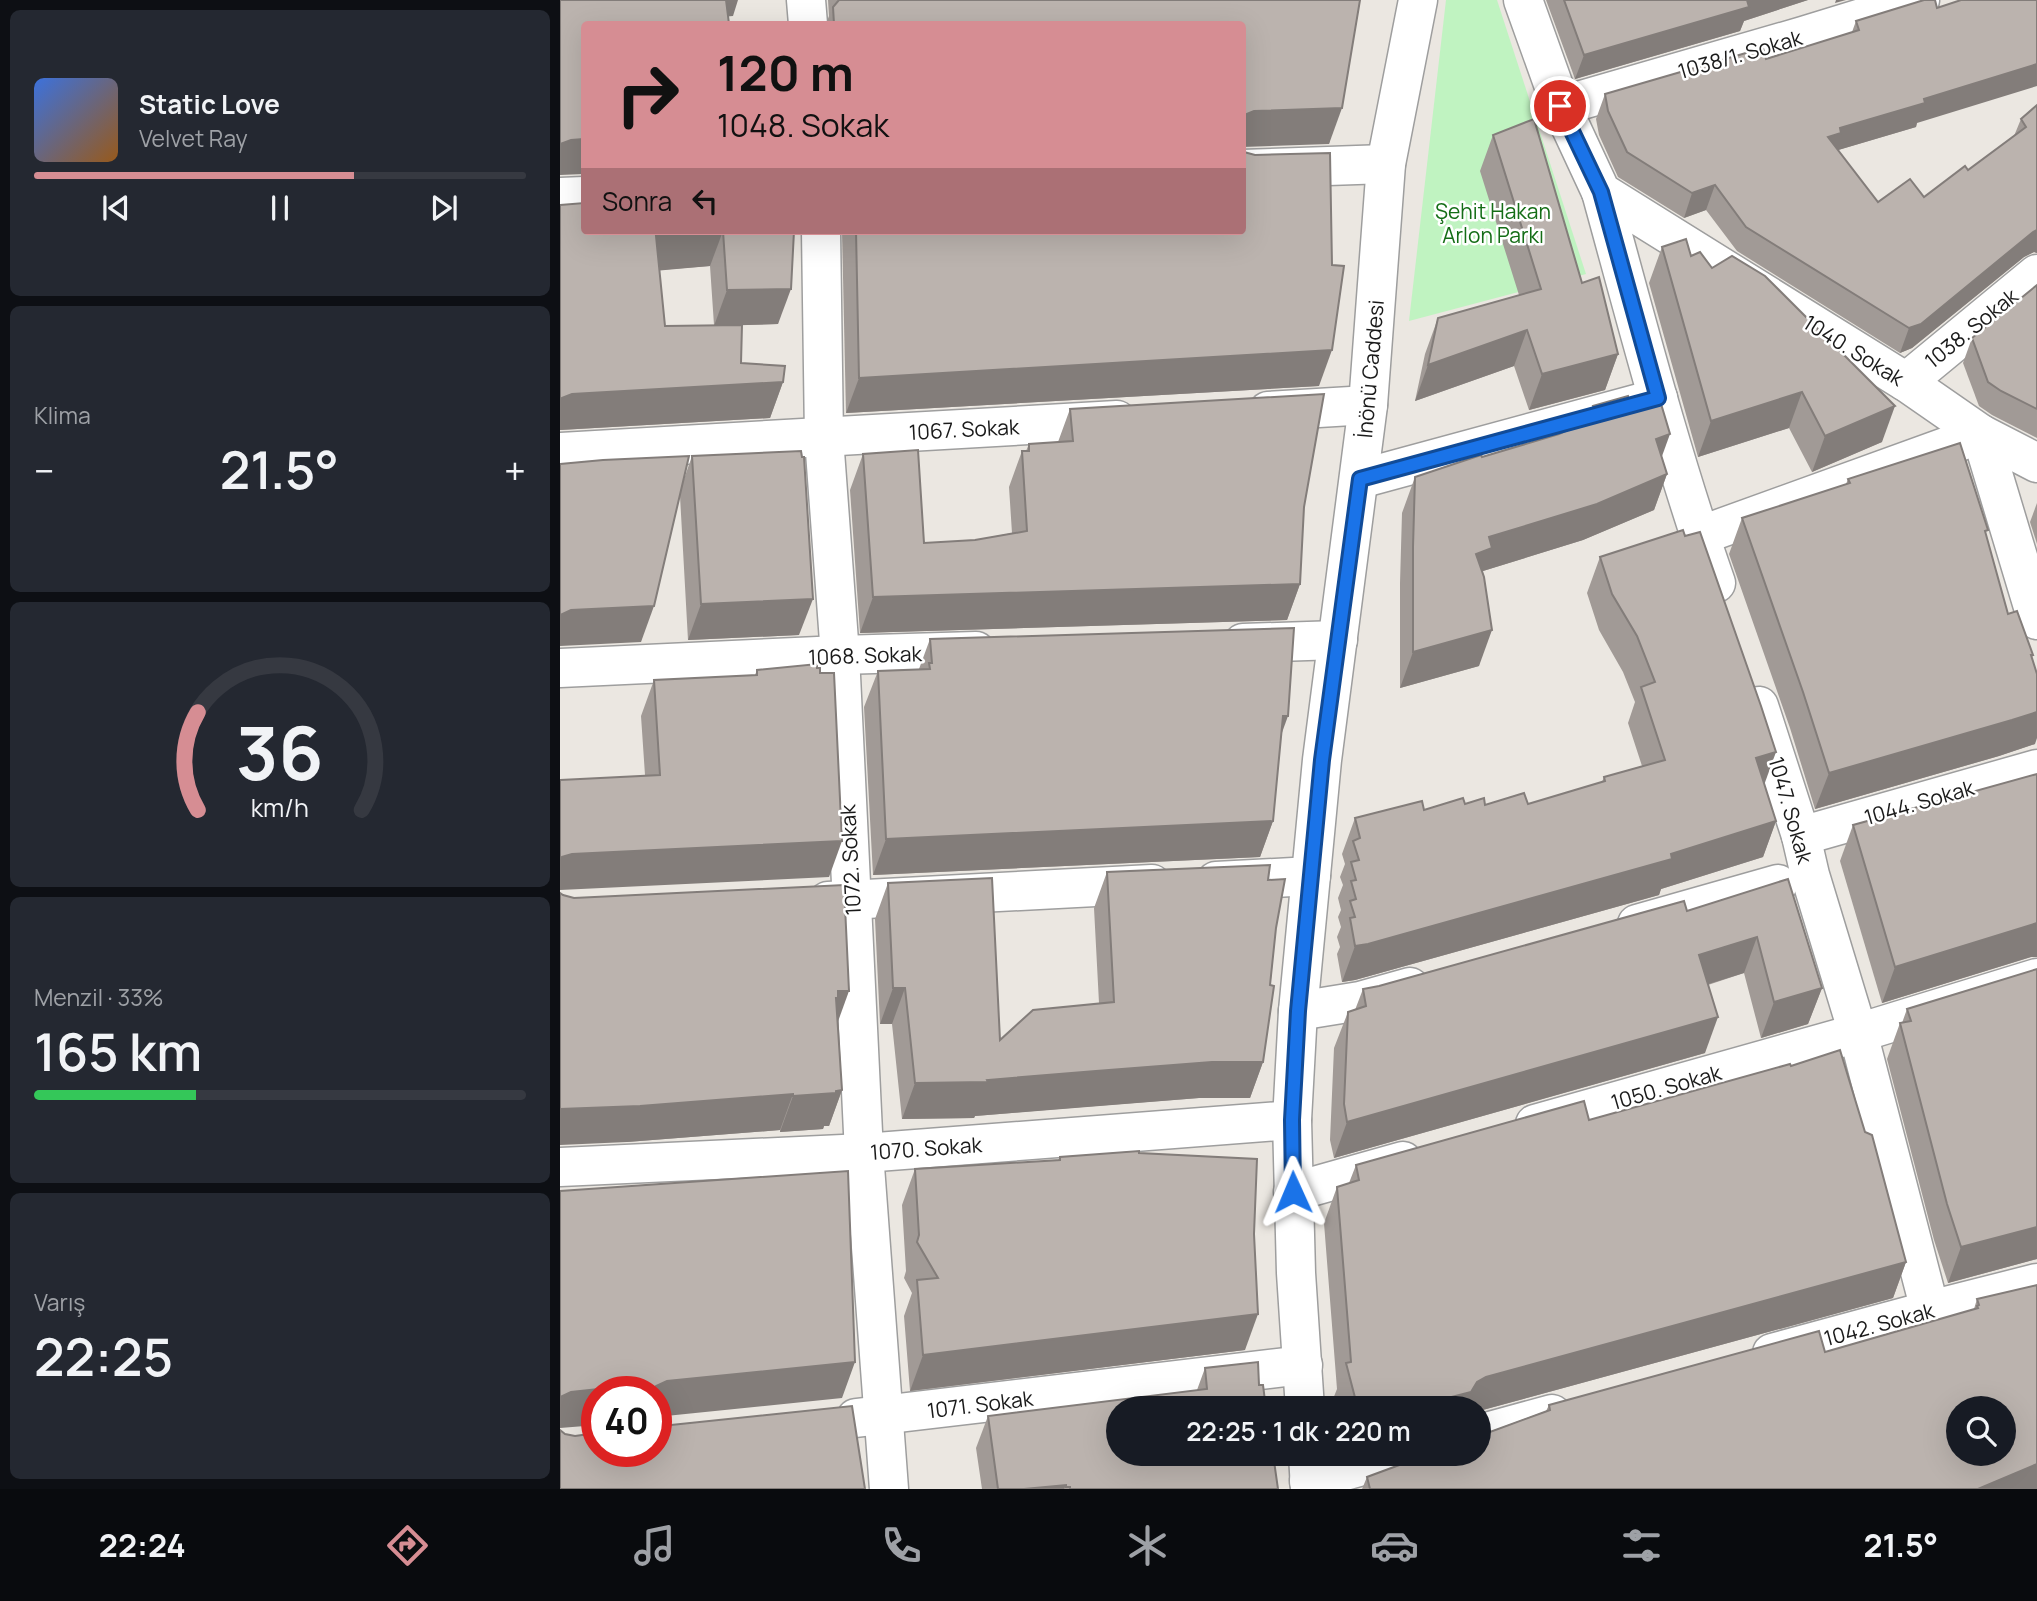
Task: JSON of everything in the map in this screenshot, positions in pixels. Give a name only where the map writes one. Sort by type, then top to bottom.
[{"type":"street","points":[[806,0],[808,21]]},
{"type":"street","name":"İnönü Caddesi","points":[[1304,1396],[1293,1192],[1292,1120],[1298,1011],[1322,760],[1368,405],[1386,164],[1418,0]]},
{"type":"street","points":[[1523,0],[1560,106],[1601,192],[1658,398],[1699,536],[1725,611]]},
{"type":"street","name":"1038/1. Sokak","points":[[1560,106],[1920,0]]},
{"type":"street","points":[[1246,169],[1386,164]]},
{"type":"street","name":"1040. Sokak","points":[[1601,192],[1906,382],[1981,434],[2037,463]]},
{"type":"street","points":[[560,197],[581,196]]},
{"type":"street","name":"1072. Sokak","points":[[821,235],[824,438],[840,655],[864,1153],[889,1489]]},
{"type":"street","name":"1038. Sokak","points":[[1906,382],[2037,274]]},
{"type":"street","points":[[1360,479],[1658,398]]},
{"type":"street","points":[[1229,413],[1368,405]]},
{"type":"street","name":"1067. Sokak","points":[[560,452],[1145,418]]},
{"type":"street","points":[[1699,536],[1981,434],[2037,620]]},
{"type":"street","points":[[1214,644],[1338,640]]},
{"type":"street","name":"1068. Sokak","points":[[560,668],[1006,650]]},
{"type":"street","name":"1047. Sokak","points":[[1747,673],[1801,836],[1810,875],[1858,1032],[1930,1310]]},
{"type":"street","name":"1044. Sokak","points":[[1801,836],[2037,769]]},
{"type":"street","points":[[1598,934],[1810,875]]},
{"type":"street","points":[[797,902],[1311,876]]},
{"type":"street","name":"1050. Sokak","points":[[1508,1131],[1858,1032],[2037,978]]},
{"type":"street","points":[[1298,1011],[1360,1001],[1439,979]]},
{"type":"street","name":"1070. Sokak","points":[[560,1167],[864,1153],[1292,1120]]},
{"type":"street","points":[[1293,1192],[1441,1150]]},
{"type":"street","name":"1042. Sokak","points":[[1744,1361],[2037,1283]]},
{"type":"street","name":"1071. Sokak","points":[[816,1423],[1303,1365]]},
{"type":"street","points":[[1491,1431],[1585,1405]]},
{"type":"street","points":[[1309,1475],[1350,1466]]},
{"type":"green space","name":"Şehit Hakan Arlon Parkı","points":[[1446,0],[1497,0],[1586,274],[1409,321]]},
{"type":"building","points":[[560,0],[726,0],[729,21],[581,21],[581,139],[560,144]]},
{"type":"building","points":[[839,0],[1360,0],[1342,108],[1254,111],[1246,114],[1246,21],[834,21],[833,7]]},
{"type":"building","points":[[1564,0],[1747,0],[1749,7],[1584,55]]},
{"type":"building","points":[[1924,0],[1935,0],[1937,8],[1961,0],[2037,0],[2037,64],[1924,99],[1925,103],[1840,128],[1841,133],[1828,137],[1878,202],[1910,179],[1924,197],[1965,166],[1968,170],[2026,127],[2021,119],[2037,105],[2037,230],[1921,324],[1909,328],[1746,227],[1715,185],[1692,193],[1627,152],[1608,111],[1605,94],[1763,48],[1766,59],[1859,30],[1856,21]]},
{"type":"building","points":[[1534,119],[1582,283],[1599,277],[1618,354],[1542,374],[1527,330],[1428,365],[1438,318],[1541,289],[1493,135]]},
{"type":"building","points":[[1246,152],[1255,155],[1330,153],[1332,265],[1344,266],[1332,350],[859,378],[856,235],[1246,235]]},
{"type":"building","points":[[581,203],[581,235],[668,235],[656,236],[665,326],[742,325],[741,363],[785,366],[783,382],[572,394],[560,399],[560,205]]},
{"type":"building","points":[[723,235],[794,235],[791,289],[727,290]]},
{"type":"building","points":[[1686,239],[1691,256],[1700,252],[1712,268],[1732,256],[1765,276],[1895,406],[1825,436],[1802,392],[1711,421],[1662,247]]},
{"type":"building","points":[[2037,285],[2037,409],[1988,382],[1972,338]]},
{"type":"building","points":[[1324,394],[1304,507],[1300,584],[873,597],[863,454],[918,450],[924,543],[975,540],[1027,531],[1022,451],[1029,451],[1029,444],[1073,441],[1070,409]]},
{"type":"building","points":[[1628,396],[1630,406],[1659,397],[1670,434],[1656,439],[1667,474],[1597,504],[1489,537],[1492,548],[1476,554],[1484,577],[1492,630],[1413,652],[1415,477],[1481,455],[1482,457],[1559,434],[1597,417],[1593,406]]},
{"type":"building","points":[[1960,443],[1988,530],[1985,531],[2008,614],[2017,611],[2033,655],[2037,674],[2037,712],[1829,773],[1742,518],[1850,483],[1848,479]]},
{"type":"building","points":[[801,451],[804,457],[813,599],[701,604],[692,456]]},
{"type":"building","points":[[689,456],[654,606],[571,610],[560,615],[560,464]]},
{"type":"building","points":[[1683,530],[1685,536],[1700,532],[1776,752],[1756,758],[1776,821],[1671,854],[1672,859],[1355,946],[1350,918],[1355,917],[1350,901],[1356,899],[1351,881],[1356,880],[1351,862],[1359,860],[1353,841],[1360,838],[1355,818],[1422,801],[1424,810],[1463,798],[1465,804],[1484,798],[1485,805],[1524,793],[1528,804],[1605,781],[1604,777],[1665,760],[1641,687],[1655,682],[1637,636],[1612,594],[1600,557]]},
{"type":"building","points":[[1294,628],[1288,716],[1283,716],[1273,821],[886,839],[878,671],[930,669],[930,639]]},
{"type":"building","points":[[817,664],[820,673],[834,673],[842,841],[572,854],[560,859],[560,780],[660,775],[654,680],[757,675],[757,670]]},
{"type":"building","points":[[2037,774],[2037,923],[1895,967],[1853,825]]},
{"type":"building","points":[[1270,865],[1268,880],[1285,879],[1276,928],[1270,985],[1274,986],[1263,1062],[1212,1062],[987,1080],[988,1082],[915,1083],[905,988],[893,988],[888,883],[992,878],[1000,1040],[1033,1010],[1114,1002],[1107,872]]},
{"type":"building","points":[[1788,879],[1822,988],[1774,1002],[1757,937],[1699,955],[1718,1017],[1347,1122],[1344,1104],[1348,1012],[1366,1006],[1363,989],[1684,901],[1687,911]]},
{"type":"building","points":[[844,885],[849,991],[838,991],[836,998],[842,1090],[836,1093],[793,1096],[560,1109],[560,893],[574,898]]},
{"type":"building","points":[[2037,969],[2037,1227],[1961,1247],[1947,1204],[1900,1023],[1911,1021],[1907,1009]]},
{"type":"building","points":[[1840,1050],[1865,1132],[1872,1135],[1906,1262],[1486,1377],[1477,1382],[1471,1392],[1455,1396],[1355,1396],[1346,1363],[1351,1362],[1337,1187],[1359,1180],[1356,1165],[1584,1101],[1589,1120],[1790,1064],[1791,1066]]},
{"type":"building","points":[[1139,1151],[1257,1159],[1254,1234],[1258,1314],[923,1355],[917,1280],[938,1278],[917,1242],[919,1235],[915,1169],[1060,1160],[1060,1157]]},
{"type":"building","points":[[848,1171],[855,1362],[672,1380],[672,1376],[581,1376],[581,1391],[560,1397],[560,1191]]},
{"type":"building","points":[[2037,1285],[2037,1464],[1978,1489],[1370,1489],[1367,1477],[1397,1466],[1491,1466],[1491,1432],[1550,1410],[1549,1405],[1819,1331],[1825,1352],[1978,1308],[1977,1299]]},
{"type":"building","points":[[1258,1362],[1259,1385],[1263,1385],[1264,1396],[1150,1396],[1207,1389],[1205,1368]]},
{"type":"building","points":[[1106,1401],[1106,1466],[1275,1466],[1278,1489],[1070,1489],[1066,1485],[998,1489],[988,1416]]},
{"type":"building","points":[[852,1406],[865,1489],[560,1489],[560,1430],[565,1434],[581,1435],[581,1467],[672,1467],[672,1425]]},
{"type":"route","points":[[1293,1192],[1292,1120],[1298,1011],[1322,760],[1360,479],[1658,398],[1601,192],[1560,106]]}]
